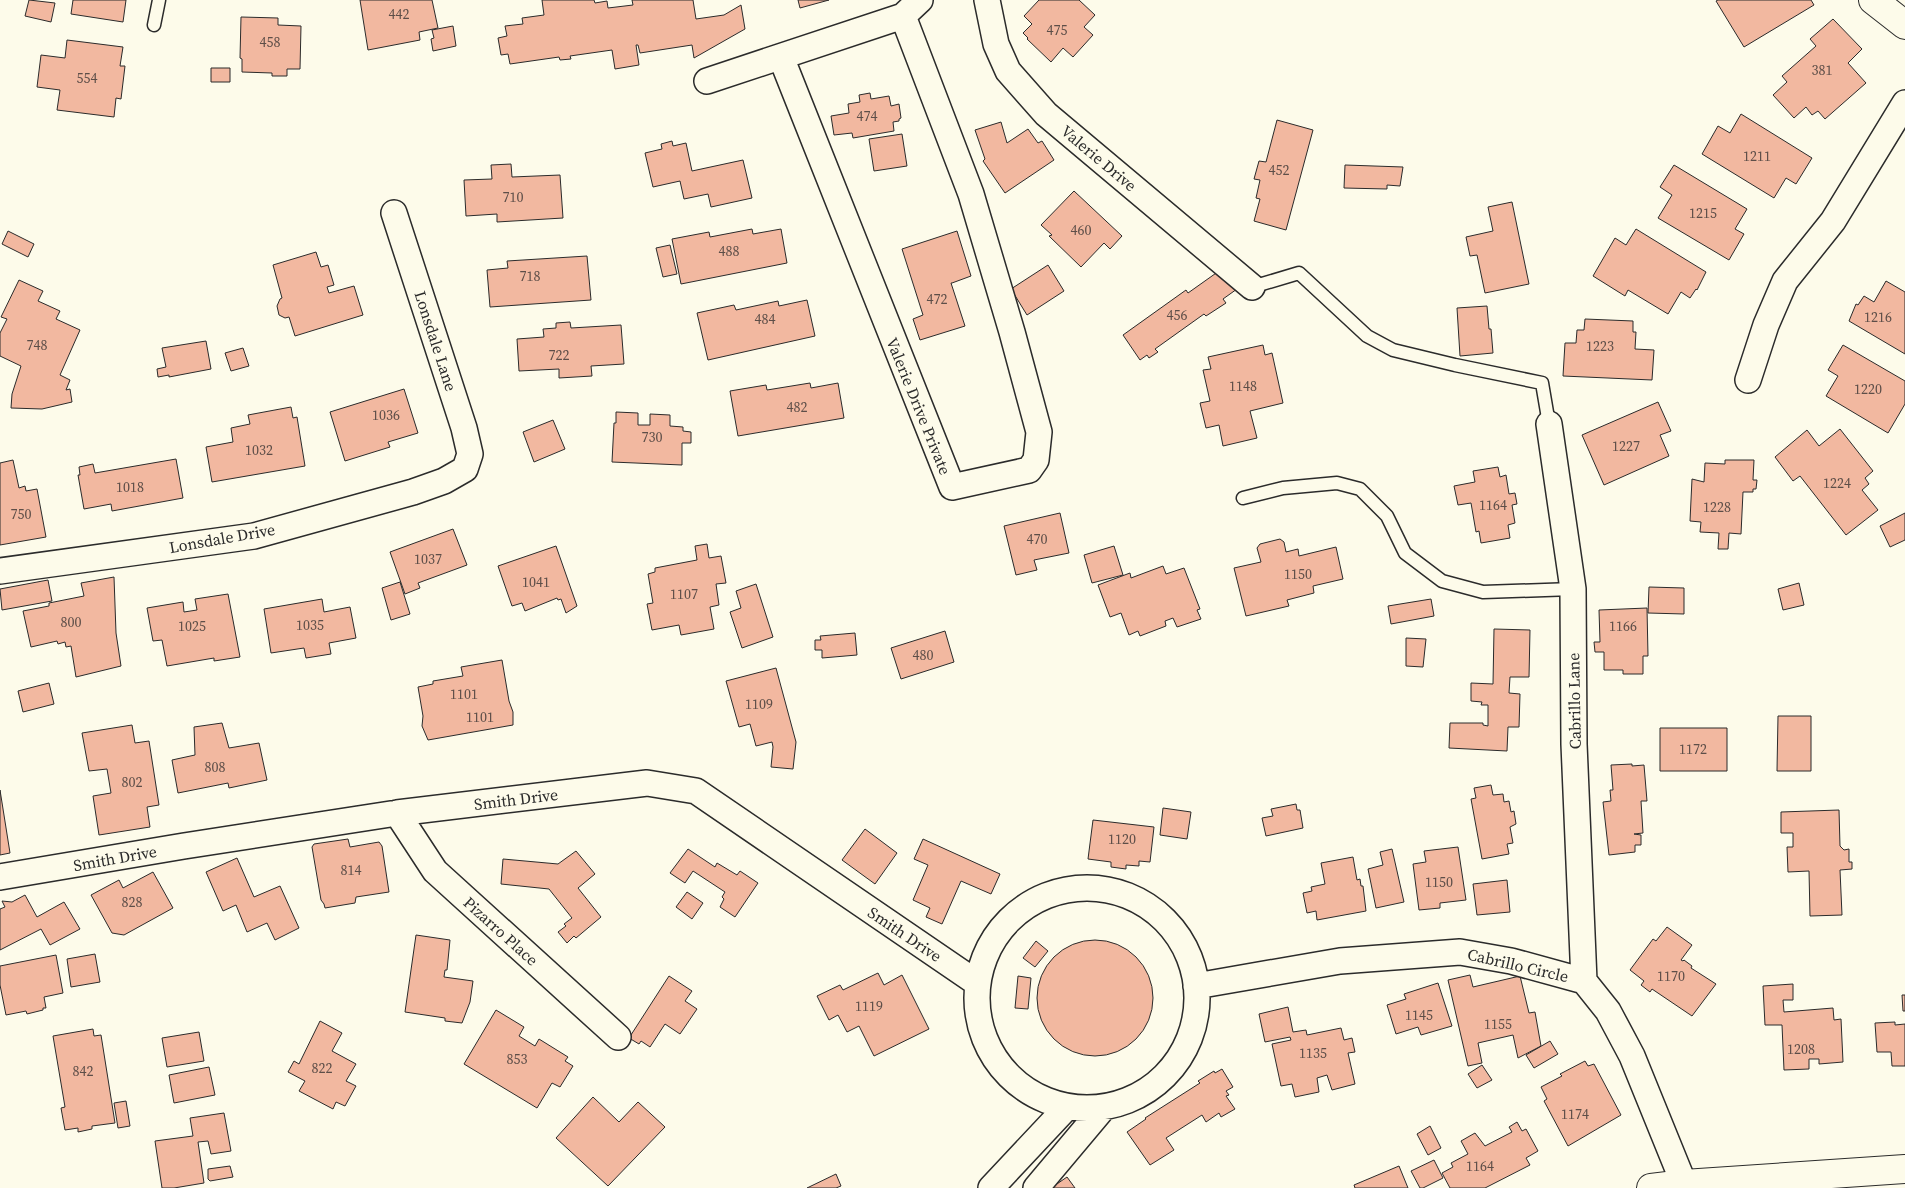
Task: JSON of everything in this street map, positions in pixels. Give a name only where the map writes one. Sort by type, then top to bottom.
[{"type":"street","name":"Valerie Drive","points":[[987,0],[996,44],[1008,71],[1046,114],[1252,287]]},
{"type":"street","points":[[1873,0],[1905,25]]},
{"type":"street","points":[[707,81],[781,57],[912,8]]},
{"type":"street","name":"Valerie Drive Private","points":[[781,57],[952,487],[1029,470],[1036,460],[1039,432],[1012,332],[971,194],[912,8]]},
{"type":"street","points":[[1748,380],[1766,325],[1785,281],[1833,222],[1905,103]]},
{"type":"street","name":"Lonsdale Lane","points":[[394,213],[464,428],[470,454],[465,469]]},
{"type":"street","name":"Cabrillo Lane","points":[[1549,424],[1573,588],[1574,744],[1584,980]]},
{"type":"street","name":"Lonsdale Drive","points":[[0,571],[254,536],[413,492],[444,481],[465,469]]},
{"type":"street","name":"Smith Drive","points":[[0,877],[397,813],[647,782],[696,792],[977,983]]},
{"type":"street","name":"Pizarro Place","points":[[397,813],[435,871],[618,1037]]},
{"type":"street","points":[[1070,888],[1106,889],[1139,901],[1167,922],[1187,952],[1196,986],[1195,1020],[1183,1051],[1163,1078],[1136,1097],[1104,1107],[1085,1109],[1067,1107],[1035,1096],[1008,1076],[989,1048],[978,1017],[977,983],[987,949],[1008,920],[1036,899],[1070,888]]},
{"type":"street","name":"Cabrillo Circle","points":[[1196,986],[1340,960],[1460,952],[1511,961],[1584,980],[1608,1011],[1632,1056],[1684,1184]]},
{"type":"street","points":[[992,1188],[1067,1107]]},
{"type":"street","points":[[1036,1188],[1104,1107]]},
{"type":"street","points":[[1651,1188],[1684,1184],[1905,1169]]},
{"type":"lane","points":[[154,25],[159,0]]},
{"type":"lane","points":[[1252,287],[1299,273],[1367,336],[1393,350],[1455,366],[1542,383],[1549,424]]},
{"type":"lane","points":[[1243,498],[1283,488],[1337,483],[1360,488],[1387,516],[1405,553],[1442,581],[1483,592],[1573,588]]},
{"type":"building","points":[[29,0],[55,3],[51,22],[25,16]]},
{"type":"building","points":[[73,0],[126,0],[123,22],[71,14]]},
{"type":"building","points":[[360,0],[432,0],[438,28],[419,32],[420,40],[368,50]]},
{"type":"building","points":[[542,0],[594,0],[595,3],[607,1],[608,8],[633,5],[632,0],[693,0],[696,19],[724,15],[741,5],[745,29],[694,58],[692,45],[640,53],[638,45],[636,45],[639,65],[615,69],[612,50],[570,56],[571,59],[560,60],[559,57],[510,64],[508,54],[501,55],[498,38],[507,36],[505,26],[523,24],[522,18],[544,15]]},
{"type":"building","points":[[798,0],[829,0],[800,8]]},
{"type":"building","points":[[1039,0],[1079,0],[1095,15],[1084,27],[1093,35],[1073,57],[1063,48],[1051,62],[1023,33],[1032,24],[1024,16]]},
{"type":"building","points":[[1811,0],[1814,5],[1744,47],[1716,1]]},
{"type":"building","points":[[241,17],[278,18],[278,25],[301,26],[300,69],[287,69],[287,76],[272,76],[272,73],[242,72],[242,59],[240,58]]},
{"type":"building","points":[[1833,19],[1862,49],[1848,63],[1866,83],[1825,119],[1818,111],[1812,115],[1806,107],[1794,118],[1773,95],[1787,82],[1782,76],[1816,46],[1810,39]]},
{"type":"building","points":[[453,26],[456,46],[433,51],[431,39],[434,38],[432,30]]},
{"type":"building","points":[[67,40],[123,47],[120,66],[125,66],[121,99],[116,98],[114,117],[57,110],[60,90],[37,87],[41,55],[65,58]]},
{"type":"building","points":[[211,68],[230,68],[230,82],[211,82]]},
{"type":"building","points":[[870,93],[871,99],[889,96],[891,106],[899,104],[901,118],[899,121],[893,122],[894,131],[853,138],[852,133],[834,135],[831,116],[849,113],[848,104],[860,102],[859,95]]},
{"type":"building","points":[[1741,114],[1812,158],[1796,184],[1786,178],[1774,198],[1702,154],[1718,126],[1730,133]]},
{"type":"building","points":[[1277,120],[1313,130],[1286,230],[1254,221],[1260,199],[1256,198],[1260,180],[1254,179],[1259,161],[1266,162]]},
{"type":"building","points":[[1001,122],[1007,143],[1028,129],[1038,143],[1042,141],[1054,160],[1005,193],[983,161],[985,159],[975,130]]},
{"type":"building","points":[[902,134],[907,166],[874,171],[869,139]]},
{"type":"building","points":[[672,141],[673,146],[686,143],[692,171],[743,160],[752,198],[711,207],[708,194],[684,199],[680,181],[653,187],[645,153],[662,149],[661,144]]},
{"type":"building","points":[[511,164],[512,177],[560,175],[563,218],[497,222],[497,214],[466,216],[464,180],[492,179],[491,165]]},
{"type":"building","points":[[1345,165],[1403,167],[1400,186],[1387,185],[1387,189],[1344,188]]},
{"type":"building","points":[[1674,165],[1747,209],[1735,229],[1744,234],[1729,260],[1658,218],[1672,195],[1660,187]]},
{"type":"building","points":[[1074,191],[1122,236],[1110,249],[1104,243],[1081,267],[1049,236],[1052,235],[1041,225]]},
{"type":"building","points":[[1512,202],[1529,284],[1485,293],[1477,255],[1470,256],[1466,237],[1493,231],[1488,207]]},
{"type":"building","points":[[752,229],[753,234],[781,229],[787,263],[681,284],[672,239],[709,232],[710,237]]},
{"type":"building","points":[[1636,229],[1706,272],[1697,290],[1690,298],[1681,292],[1668,314],[1628,290],[1625,296],[1593,276],[1615,238],[1626,245]]},
{"type":"building","points":[[8,231],[34,244],[28,257],[2,244]]},
{"type":"building","points":[[957,231],[971,276],[951,283],[965,326],[920,340],[913,319],[923,315],[902,249]]},
{"type":"building","points":[[670,245],[677,274],[663,277],[656,248]]},
{"type":"building","points":[[316,252],[321,267],[328,265],[334,285],[327,287],[329,293],[354,286],[363,315],[295,336],[289,317],[285,318],[279,315],[277,306],[282,298],[273,265]]},
{"type":"building","points":[[587,256],[591,300],[490,307],[487,270],[508,268],[507,261]]},
{"type":"building","points":[[1048,265],[1064,291],[1027,315],[1011,289]]},
{"type":"building","points":[[1219,271],[1237,289],[1223,299],[1226,303],[1206,316],[1204,314],[1155,349],[1158,352],[1149,358],[1147,355],[1140,360],[1123,335],[1186,290],[1188,293]]},
{"type":"building","points":[[19,280],[43,291],[38,301],[60,311],[56,319],[80,330],[60,375],[70,380],[66,390],[70,389],[72,402],[42,409],[11,408],[12,394],[21,366],[0,356],[0,333],[7,319],[1,317]]},
{"type":"building","points":[[1886,281],[1905,292],[1905,354],[1849,321],[1856,304],[1858,305],[1864,296],[1874,302]]},
{"type":"building","points":[[807,300],[815,336],[708,360],[697,313],[734,305],[736,310],[778,301],[779,306]]},
{"type":"building","points":[[1487,306],[1493,353],[1460,356],[1457,308]]},
{"type":"building","points":[[1585,319],[1633,321],[1633,332],[1636,332],[1635,349],[1654,350],[1652,380],[1563,376],[1565,343],[1576,343],[1577,330],[1584,330]]},
{"type":"building","points":[[570,322],[571,328],[621,325],[624,364],[591,366],[592,376],[559,378],[559,369],[519,371],[517,339],[544,337],[543,329],[556,328],[556,323]]},
{"type":"building","points":[[206,341],[211,369],[169,377],[169,375],[158,377],[157,369],[166,367],[162,348]]},
{"type":"building","points":[[1263,345],[1265,355],[1272,353],[1283,403],[1250,411],[1257,438],[1223,446],[1219,425],[1206,428],[1200,403],[1210,401],[1203,370],[1211,369],[1208,357]]},
{"type":"building","points":[[1843,345],[1905,381],[1905,404],[1888,433],[1826,396],[1838,376],[1828,370]]},
{"type":"building","points":[[243,348],[249,366],[231,371],[225,353]]},
{"type":"building","points":[[810,383],[811,388],[838,383],[844,418],[738,436],[730,391],[766,385],[767,390]]},
{"type":"building","points":[[404,389],[418,433],[388,442],[390,447],[345,461],[330,412]]},
{"type":"building","points":[[1658,402],[1671,431],[1660,435],[1669,456],[1604,485],[1582,435]]},
{"type":"building","points":[[291,407],[293,418],[297,417],[305,466],[212,482],[206,447],[233,442],[231,428],[250,424],[248,415]]},
{"type":"building","points":[[616,412],[638,413],[638,425],[650,425],[650,414],[670,415],[670,426],[683,427],[683,431],[691,432],[691,443],[682,443],[682,465],[612,462]]},
{"type":"building","points":[[553,420],[565,449],[534,462],[523,432]]},
{"type":"building","points":[[1840,429],[1873,471],[1865,478],[1869,484],[1862,490],[1878,510],[1846,535],[1800,476],[1793,481],[1775,457],[1807,430],[1819,446]]},
{"type":"building","points":[[176,459],[183,498],[112,511],[111,504],[84,509],[78,475],[80,475],[79,467],[93,464],[95,473]]},
{"type":"building","points":[[13,460],[19,488],[25,486],[26,491],[37,489],[46,537],[0,545],[0,463]]},
{"type":"building","points":[[1725,460],[1754,460],[1753,480],[1757,480],[1756,489],[1753,489],[1753,492],[1743,492],[1741,534],[1729,533],[1728,549],[1718,549],[1719,533],[1700,532],[1701,522],[1690,521],[1692,479],[1704,482],[1705,463],[1725,464]]},
{"type":"building","points":[[1498,467],[1500,477],[1506,475],[1509,494],[1515,493],[1517,504],[1512,505],[1515,523],[1508,525],[1510,538],[1481,543],[1479,531],[1476,532],[1471,503],[1458,505],[1454,486],[1475,482],[1473,471]]},
{"type":"building","points":[[1060,513],[1069,553],[1034,560],[1037,570],[1016,575],[1004,526]]},
{"type":"building","points":[[1905,513],[1905,540],[1890,547],[1880,526]]},
{"type":"building","points":[[453,529],[467,565],[418,583],[420,588],[405,594],[390,552]]},
{"type":"building","points":[[1280,539],[1284,542],[1286,552],[1298,549],[1299,556],[1336,547],[1343,579],[1313,586],[1314,593],[1287,600],[1289,606],[1246,616],[1234,568],[1261,562],[1257,548],[1260,544]]},
{"type":"building","points":[[707,544],[709,558],[721,556],[726,583],[716,584],[719,605],[710,607],[714,629],[681,635],[679,625],[652,630],[647,604],[653,603],[648,574],[655,572],[655,568],[697,560],[695,546]]},
{"type":"building","points":[[556,546],[577,606],[566,613],[561,599],[558,600],[557,598],[525,611],[522,603],[512,606],[498,566]]},
{"type":"building","points":[[1114,546],[1123,575],[1092,583],[1084,555]]},
{"type":"building","points":[[1163,566],[1166,574],[1184,568],[1200,609],[1197,610],[1201,619],[1177,627],[1173,618],[1165,621],[1166,626],[1140,636],[1138,631],[1129,635],[1121,613],[1110,617],[1098,585],[1130,573],[1131,578]]},
{"type":"building","points":[[114,577],[116,633],[121,666],[76,677],[71,646],[66,647],[65,642],[58,644],[57,641],[31,647],[23,611],[49,606],[49,603],[84,596],[81,583]]},
{"type":"building","points":[[48,580],[52,601],[2,610],[0,589]]},
{"type":"building","points":[[400,582],[410,614],[391,620],[382,588]]},
{"type":"building","points":[[1799,583],[1804,605],[1783,610],[1778,589]]},
{"type":"building","points":[[756,584],[773,637],[742,648],[730,612],[741,608],[736,591]]},
{"type":"building","points":[[1649,587],[1684,588],[1684,614],[1648,613]]},
{"type":"building","points":[[228,594],[240,657],[214,661],[214,658],[167,666],[162,640],[153,641],[147,608],[183,602],[184,612],[197,610],[195,599]]},
{"type":"building","points":[[322,599],[324,612],[350,607],[356,638],[329,643],[331,654],[306,658],[304,648],[271,653],[264,609]]},
{"type":"building","points":[[1431,599],[1434,616],[1391,624],[1388,606]]},
{"type":"building","points":[[1647,608],[1648,656],[1643,656],[1643,674],[1623,674],[1623,670],[1604,670],[1604,652],[1595,652],[1594,642],[1600,642],[1599,610]]},
{"type":"building","points":[[1494,629],[1530,630],[1529,677],[1510,677],[1509,693],[1520,694],[1519,727],[1508,727],[1507,751],[1449,748],[1450,723],[1483,723],[1483,725],[1488,726],[1488,705],[1481,705],[1482,702],[1471,701],[1471,683],[1493,684]]},
{"type":"building","points":[[945,631],[954,662],[901,679],[891,648]]},
{"type":"building","points":[[855,633],[857,655],[822,658],[822,650],[815,650],[815,640],[821,640],[820,636]]},
{"type":"building","points":[[1406,638],[1426,639],[1423,667],[1406,666]]},
{"type":"building","points":[[502,660],[509,701],[513,712],[513,725],[428,740],[422,726],[423,716],[418,687],[433,684],[433,681],[463,676],[461,667]]},
{"type":"building","points":[[776,668],[796,742],[793,769],[771,767],[772,742],[756,746],[750,724],[739,727],[726,681]]},
{"type":"building","points":[[49,683],[54,704],[23,712],[18,691]]},
{"type":"building","points":[[1778,716],[1811,716],[1811,771],[1777,771]]},
{"type":"building","points":[[222,723],[229,748],[259,743],[267,780],[229,788],[228,783],[178,793],[172,760],[195,755],[194,727]]},
{"type":"building","points":[[132,725],[135,743],[149,741],[159,805],[147,807],[150,827],[99,835],[93,796],[111,793],[107,769],[89,771],[82,733]]},
{"type":"building","points":[[1660,728],[1727,728],[1727,771],[1660,771]]},
{"type":"building","points":[[1632,764],[1632,766],[1644,765],[1647,801],[1641,801],[1643,833],[1634,834],[1641,835],[1641,845],[1635,845],[1635,852],[1609,855],[1603,802],[1611,801],[1610,790],[1613,790],[1611,765]]},
{"type":"building","points":[[1491,785],[1493,795],[1503,794],[1504,802],[1509,801],[1511,812],[1514,811],[1516,824],[1510,827],[1513,843],[1507,844],[1509,854],[1482,859],[1471,799],[1476,798],[1474,788]]},
{"type":"building","points":[[0,790],[10,853],[0,855]]},
{"type":"building","points":[[1296,804],[1297,810],[1300,810],[1303,828],[1266,836],[1262,818],[1273,816],[1271,809]]},
{"type":"building","points":[[1163,808],[1191,812],[1187,839],[1160,835]]},
{"type":"building","points":[[1839,810],[1840,846],[1844,850],[1849,849],[1849,862],[1852,862],[1852,869],[1840,870],[1842,915],[1810,916],[1809,871],[1788,872],[1787,847],[1793,847],[1793,833],[1781,833],[1781,812]]},
{"type":"building","points":[[1093,820],[1154,827],[1150,862],[1139,861],[1139,866],[1126,865],[1126,869],[1111,867],[1111,862],[1088,859]]},
{"type":"building","points":[[865,829],[897,853],[875,884],[842,860]]},
{"type":"building","points":[[348,839],[350,847],[379,842],[382,846],[389,892],[356,897],[355,903],[325,908],[321,900],[312,847],[314,844]]},
{"type":"building","points":[[923,839],[1000,874],[991,894],[961,881],[942,924],[926,917],[930,908],[913,900],[928,865],[914,859]]},
{"type":"building","points":[[1458,847],[1466,900],[1440,903],[1440,908],[1419,910],[1413,864],[1426,862],[1424,851]]},
{"type":"building","points":[[688,849],[715,867],[717,863],[737,875],[740,871],[758,883],[735,917],[720,907],[725,892],[693,871],[685,883],[670,873]]},
{"type":"building","points":[[1392,849],[1404,902],[1376,908],[1368,869],[1383,865],[1380,852]]},
{"type":"building","points":[[576,851],[595,874],[578,888],[601,917],[567,943],[558,932],[572,918],[549,889],[501,884],[503,859],[558,864]]},
{"type":"building","points":[[1353,857],[1357,880],[1360,879],[1361,886],[1363,886],[1366,911],[1317,920],[1316,911],[1307,913],[1303,893],[1312,891],[1311,887],[1325,884],[1321,863]]},
{"type":"building","points":[[237,858],[254,897],[280,886],[299,928],[275,940],[267,923],[247,932],[236,905],[223,911],[206,872]]},
{"type":"building","points":[[153,872],[173,908],[124,935],[112,933],[91,895],[119,880],[123,888]]},
{"type":"building","points":[[1507,880],[1510,912],[1477,915],[1473,884]]},
{"type":"building","points":[[687,892],[703,903],[692,919],[676,907]]},
{"type":"building","points":[[25,895],[37,917],[64,902],[80,929],[50,945],[41,929],[0,950],[0,909],[5,907],[2,901],[12,902]]},
{"type":"building","points":[[1667,927],[1692,945],[1681,960],[1684,960],[1692,966],[1691,968],[1716,984],[1692,1016],[1652,989],[1650,992],[1641,985],[1644,981],[1630,970],[1653,939],[1656,941]]},
{"type":"building","points":[[416,935],[450,940],[447,970],[445,970],[444,977],[473,981],[470,1002],[462,1023],[445,1021],[445,1018],[405,1012]]},
{"type":"building","points":[[1095,940],[1117,944],[1127,949],[1136,957],[1144,966],[1149,976],[1153,998],[1149,1020],[1144,1030],[1136,1039],[1127,1047],[1117,1052],[1095,1056],[1073,1052],[1063,1047],[1054,1039],[1046,1030],[1041,1020],[1037,998],[1041,976],[1046,966],[1054,957],[1063,949],[1073,944]]},
{"type":"building","points":[[1036,941],[1048,951],[1035,967],[1023,958]]},
{"type":"building","points":[[95,954],[100,982],[71,987],[67,959]]},
{"type":"building","points":[[56,955],[63,993],[44,997],[46,1008],[43,1008],[43,1010],[27,1014],[26,1011],[6,1015],[0,985],[0,966]]},
{"type":"building","points":[[878,973],[884,985],[902,975],[929,1029],[874,1056],[859,1026],[847,1032],[838,1015],[829,1020],[817,996],[840,985],[843,990]]},
{"type":"building","points":[[1470,975],[1473,987],[1520,976],[1529,1013],[1535,1012],[1541,1046],[1518,1058],[1513,1035],[1478,1043],[1482,1063],[1468,1066],[1448,980]]},
{"type":"building","points":[[669,976],[692,991],[685,1001],[697,1009],[680,1034],[665,1024],[650,1047],[641,1041],[639,1044],[629,1038]]},
{"type":"building","points":[[1018,976],[1031,978],[1028,1009],[1015,1008]]},
{"type":"building","points":[[1438,983],[1452,1026],[1421,1035],[1418,1027],[1396,1034],[1387,1005],[1406,999],[1404,994]]},
{"type":"building","points":[[1793,984],[1793,1000],[1783,1000],[1784,1012],[1833,1008],[1834,1020],[1841,1019],[1843,1062],[1819,1064],[1819,1059],[1809,1059],[1809,1069],[1784,1070],[1782,1025],[1765,1025],[1763,986]]},
{"type":"building","points":[[1902,995],[1905,995],[1905,1011],[1903,1011]]},
{"type":"building","points":[[1288,1007],[1293,1032],[1306,1030],[1307,1035],[1341,1028],[1344,1040],[1352,1038],[1355,1052],[1348,1053],[1355,1084],[1332,1090],[1327,1075],[1317,1078],[1319,1092],[1295,1097],[1292,1084],[1281,1086],[1272,1044],[1291,1040],[1290,1037],[1265,1042],[1259,1014]]},
{"type":"building","points":[[496,1010],[524,1027],[519,1036],[535,1046],[539,1039],[568,1057],[565,1061],[573,1066],[560,1087],[552,1083],[537,1108],[464,1064]]},
{"type":"building","points":[[320,1021],[342,1033],[332,1051],[356,1064],[346,1081],[356,1086],[345,1106],[336,1102],[333,1109],[299,1091],[305,1081],[288,1072],[294,1061],[299,1064]]},
{"type":"building","points":[[1895,1022],[1895,1025],[1905,1024],[1905,1066],[1892,1066],[1891,1052],[1877,1052],[1875,1023]]},
{"type":"building","points":[[93,1029],[94,1036],[101,1035],[115,1123],[92,1126],[92,1129],[78,1132],[78,1128],[65,1130],[61,1108],[65,1107],[53,1036]]},
{"type":"building","points":[[199,1032],[204,1061],[167,1067],[162,1038]]},
{"type":"building","points":[[1550,1041],[1558,1054],[1534,1068],[1526,1055]]},
{"type":"building","points":[[1585,1061],[1588,1066],[1594,1064],[1621,1115],[1568,1146],[1544,1101],[1547,1099],[1541,1087],[1562,1076],[1560,1074]]},
{"type":"building","points":[[1482,1065],[1492,1080],[1477,1088],[1468,1074]]},
{"type":"building","points":[[209,1067],[215,1095],[174,1103],[169,1075]]},
{"type":"building","points":[[1222,1069],[1233,1087],[1226,1091],[1229,1095],[1226,1096],[1235,1109],[1221,1117],[1219,1113],[1206,1122],[1202,1115],[1166,1138],[1174,1150],[1150,1165],[1127,1132],[1145,1118],[1200,1083],[1198,1081],[1214,1071],[1215,1073]]},
{"type":"building","points":[[593,1097],[619,1122],[638,1102],[665,1127],[608,1186],[556,1138]]},
{"type":"building","points":[[126,1101],[130,1126],[118,1128],[114,1103]]},
{"type":"building","points":[[224,1113],[231,1151],[211,1154],[208,1141],[198,1142],[204,1183],[162,1188],[155,1141],[193,1136],[190,1118]]},
{"type":"building","points":[[1517,1122],[1522,1131],[1526,1129],[1538,1151],[1526,1158],[1530,1165],[1485,1188],[1450,1188],[1442,1173],[1453,1167],[1451,1163],[1468,1154],[1461,1141],[1475,1133],[1485,1146],[1512,1132],[1509,1127]]},
{"type":"building","points":[[1430,1126],[1441,1148],[1428,1155],[1417,1134]]},
{"type":"building","points":[[1434,1160],[1443,1178],[1420,1188],[1411,1171]]},
{"type":"building","points":[[230,1166],[233,1177],[210,1181],[208,1179],[208,1169]]},
{"type":"building","points":[[1399,1166],[1408,1188],[1355,1188],[1354,1185]]},
{"type":"building","points":[[836,1174],[841,1186],[836,1188],[807,1188]]},
{"type":"building","points":[[1067,1177],[1075,1188],[1051,1188]]}]
